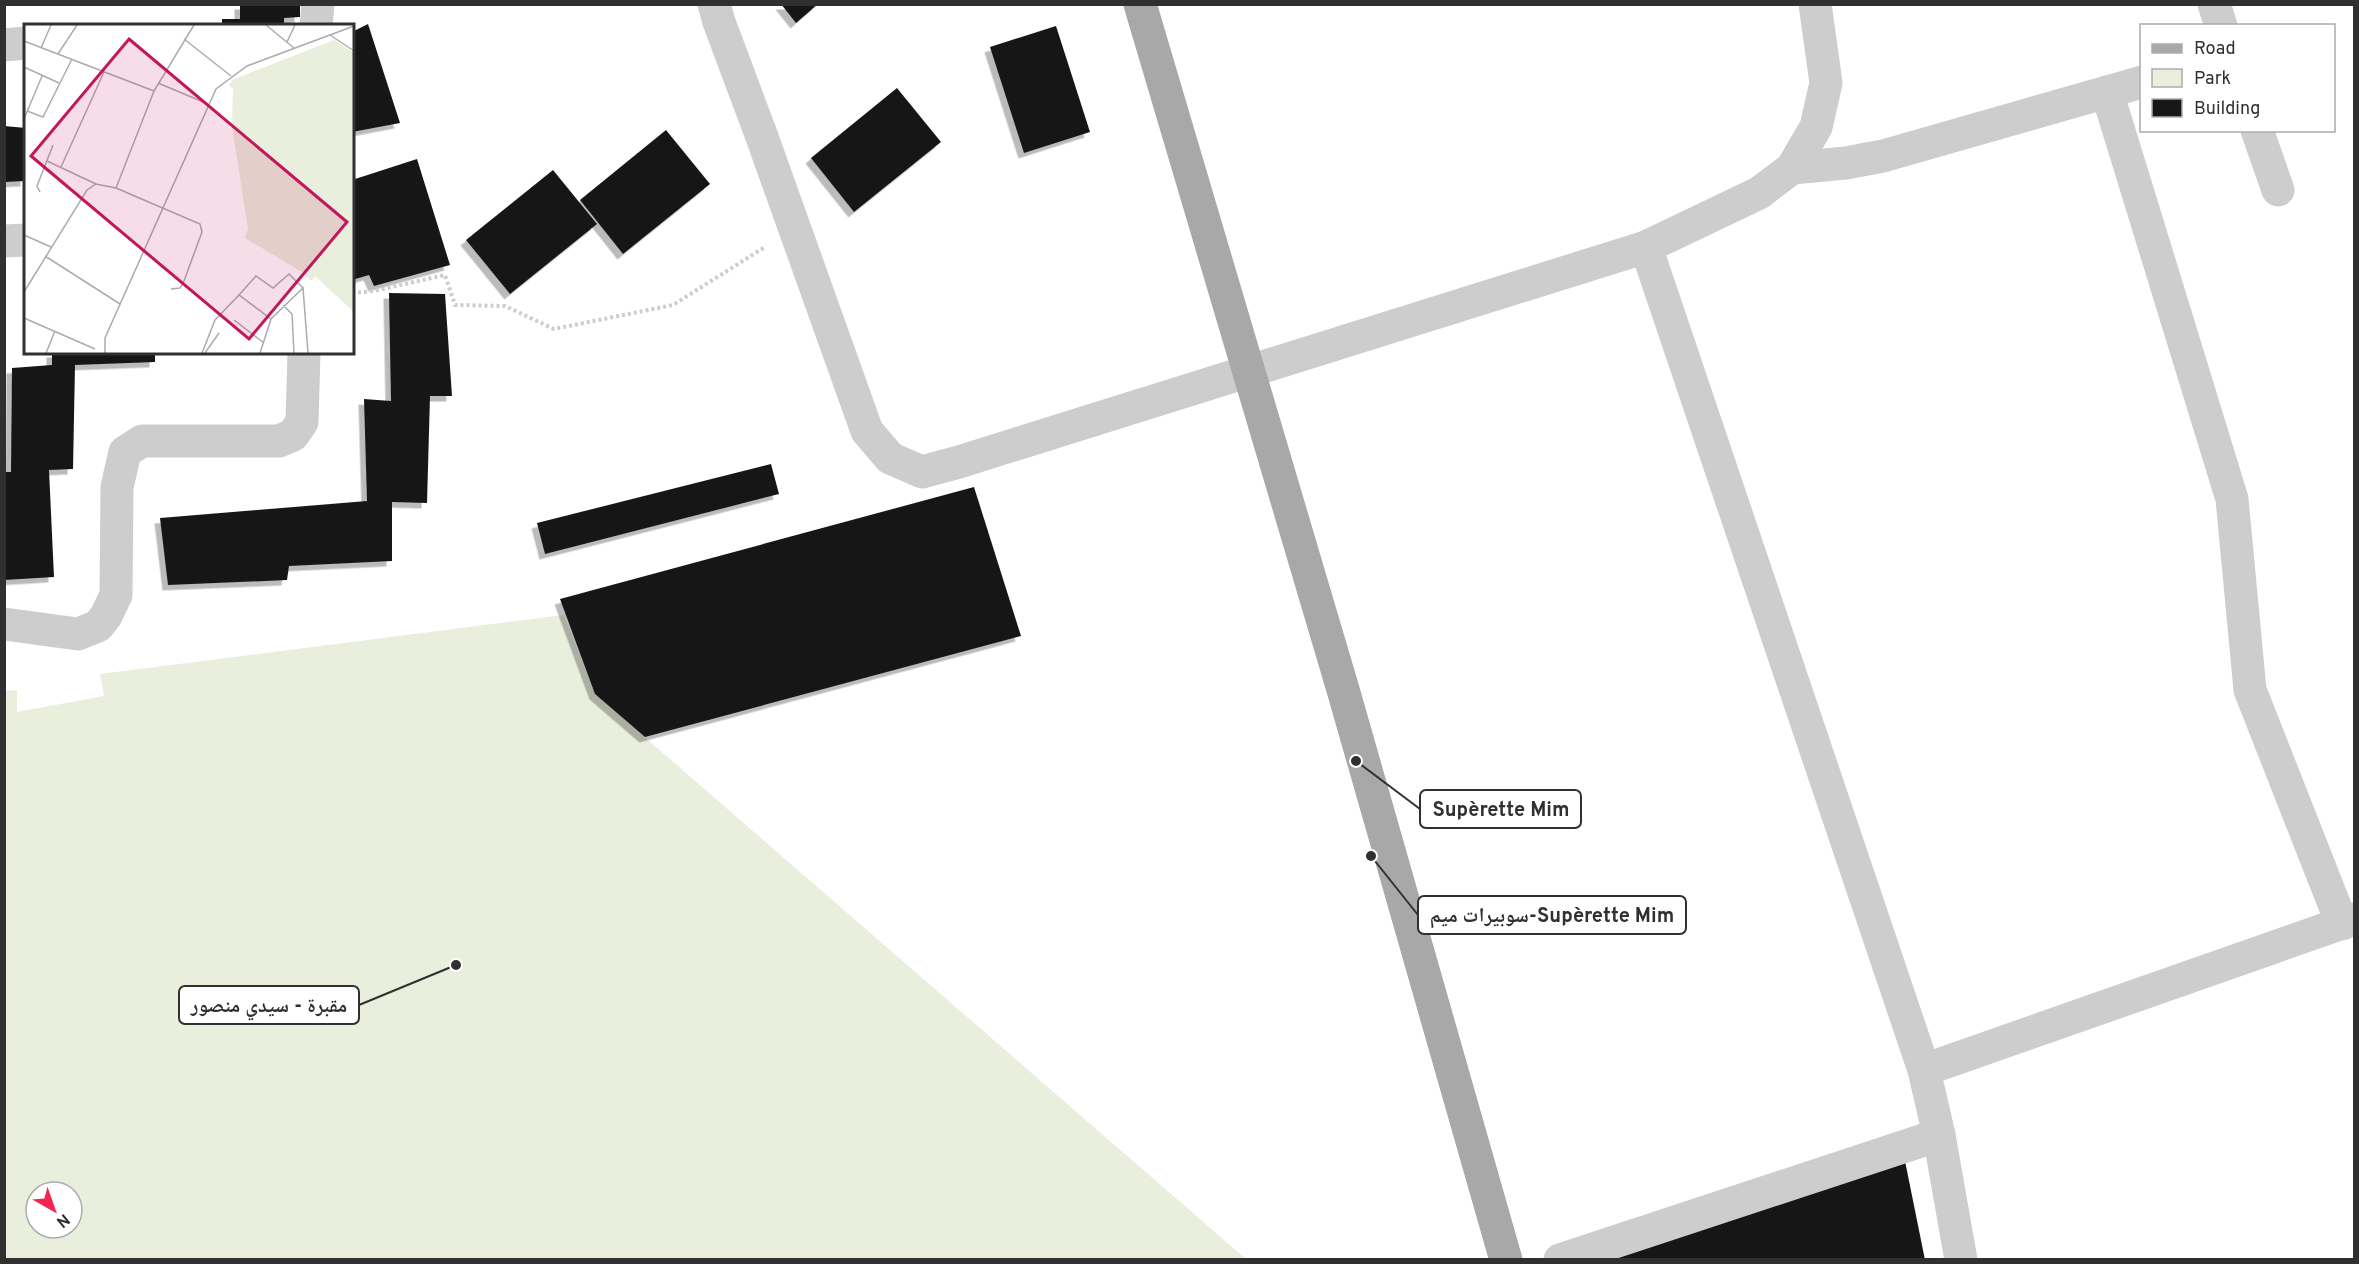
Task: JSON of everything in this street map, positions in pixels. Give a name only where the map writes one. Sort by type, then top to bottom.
[{"type":"main road","points":[[1140,4],[1344,693],[1506,1260]]},
{"type":"street","points":[[316,24],[318,4]]},
{"type":"street","points":[[714,4],[718,22],[867,432],[890,458],[922,472],[1646,247],[1759,193],[1792,168],[1816,127],[1826,83],[1815,4]]},
{"type":"street","points":[[2214,4],[2220,24]]},
{"type":"street","points":[[4,45],[24,43]]},
{"type":"street","points":[[1792,168],[1846,164],[1883,156],[2140,83]]},
{"type":"street","points":[[1924,1070],[2348,921],[2250,690],[2232,499],[2107,92]]},
{"type":"street","points":[[2258,132],[2278,190]]},
{"type":"street","points":[[4,241],[24,240]]},
{"type":"street","points":[[1646,247],[1924,1070],[1939,1135],[1961,1260]]},
{"type":"street","points":[[4,624],[78,634],[98,626],[106,616],[116,595],[117,488],[125,452],[142,441],[279,441],[293,435],[302,422],[304,354]]},
{"type":"street","points":[[1560,1260],[1939,1135]]},
{"type":"path","points":[[354,293],[374,291],[445,274],[455,305],[505,306],[554,330],[673,305],[795,229]]},
{"type":"green space","points":[[564,615],[595,694],[1246,1259],[5,1259],[5,691],[17,690],[17,712],[104,696],[100,674]]},
{"type":"building","points":[[240,4],[300,4],[300,17],[284,18],[284,24],[222,24],[222,19],[240,19]]},
{"type":"building","points":[[781,4],[818,4],[796,23]]},
{"type":"building","points":[[368,24],[400,123],[354,132],[354,31]]},
{"type":"building","points":[[1056,26],[1090,132],[1024,153],[990,47]]},
{"type":"building","points":[[897,88],[941,142],[854,212],[811,158]]},
{"type":"building","points":[[4,126],[24,128],[24,181],[4,182]]},
{"type":"building","points":[[666,130],[710,184],[623,254],[580,200]]},
{"type":"building","points":[[417,159],[450,265],[374,286],[369,275],[354,279],[354,179]]},
{"type":"building","points":[[553,170],[597,224],[510,294],[466,240]]},
{"type":"building","points":[[389,293],[445,294],[452,396],[430,396],[427,503],[392,502],[392,561],[289,566],[287,580],[168,585],[160,518],[367,501],[364,399],[391,401]]},
{"type":"building","points":[[52,354],[155,354],[155,362],[75,365],[73,469],[49,470],[54,577],[4,580],[4,472],[11,472],[12,368],[52,365]]},
{"type":"building","points":[[771,464],[779,494],[545,554],[537,523]]},
{"type":"building","points":[[974,487],[1021,636],[645,737],[595,694],[560,599]]},
{"type":"building","points":[[1905,1161],[1925,1260],[1605,1260]]},
{"type":"place","name":"Supèrette Mim","points":[[1356,761]]},
{"type":"place","name":"سوبيرات ميم-Supèrette Mim","points":[[1371,856]]},
{"type":"place","name":"مقبرة - سيدي منصور","points":[[456,965]]}]
